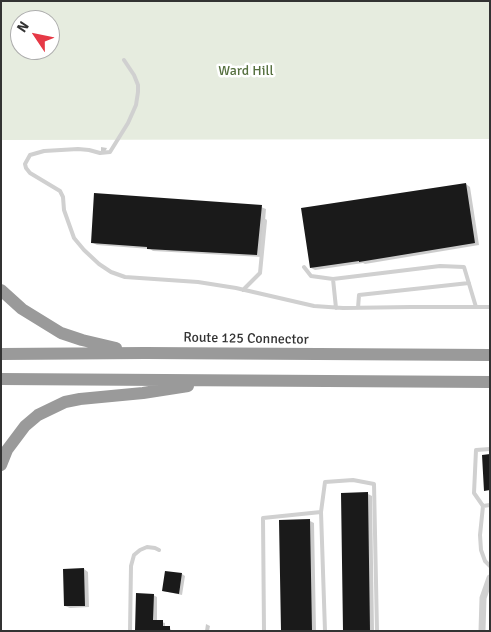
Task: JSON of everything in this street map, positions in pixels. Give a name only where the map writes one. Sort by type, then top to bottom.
[{"type":"highway","points":[[1,290],[22,309],[60,332],[82,340],[138,353]]},
{"type":"highway","name":"Route 125 Connector","points":[[1,354],[490,355]]},
{"type":"highway","points":[[1,379],[490,382]]},
{"type":"highway","points":[[2,465],[7,450],[25,426],[38,416],[65,402],[162,391],[220,380]]},
{"type":"street","points":[[482,631],[483,598],[490,578]]},
{"type":"lane","points":[[124,60],[138,85],[136,106],[110,152],[100,153],[78,149],[44,151],[30,155],[25,164],[26,168],[33,175],[60,191],[63,196],[64,210],[74,238],[98,264],[111,272],[125,277],[198,282],[336,308],[490,307]]},
{"type":"lane","points":[[243,290],[260,273],[265,221]]},
{"type":"lane","points":[[304,267],[311,276],[333,279],[440,266],[464,267],[476,307]]},
{"type":"lane","points":[[333,279],[336,308]]},
{"type":"lane","points":[[358,308],[359,295],[469,284]]},
{"type":"lane","points":[[490,449],[476,450],[474,493],[483,506],[480,535],[481,550],[485,561],[490,566]]},
{"type":"lane","points":[[325,631],[321,512],[325,482],[353,480],[374,484],[377,631]]},
{"type":"lane","points":[[483,506],[490,505]]},
{"type":"lane","points":[[264,631],[263,518],[321,512]]},
{"type":"lane","points":[[130,631],[131,566],[134,555],[147,547],[159,550]]},
{"type":"green space","name":"Ward Hill","points":[[1,1],[490,1],[490,139],[1,140]]},
{"type":"building","points":[[466,183],[475,243],[310,268],[301,208]]},
{"type":"building","points":[[94,193],[262,205],[257,255],[147,249],[147,247],[91,243]]},
{"type":"building","points":[[490,454],[490,490],[484,491],[482,455]]},
{"type":"building","points":[[368,492],[370,631],[343,631],[341,493]]},
{"type":"building","points":[[310,519],[312,631],[281,631],[279,520]]},
{"type":"building","points":[[84,568],[85,606],[64,606],[63,569]]},
{"type":"building","points":[[165,571],[182,573],[179,594],[162,591]]},
{"type":"building","points":[[136,593],[154,594],[153,620],[163,620],[163,626],[170,626],[170,631],[135,631]]}]
